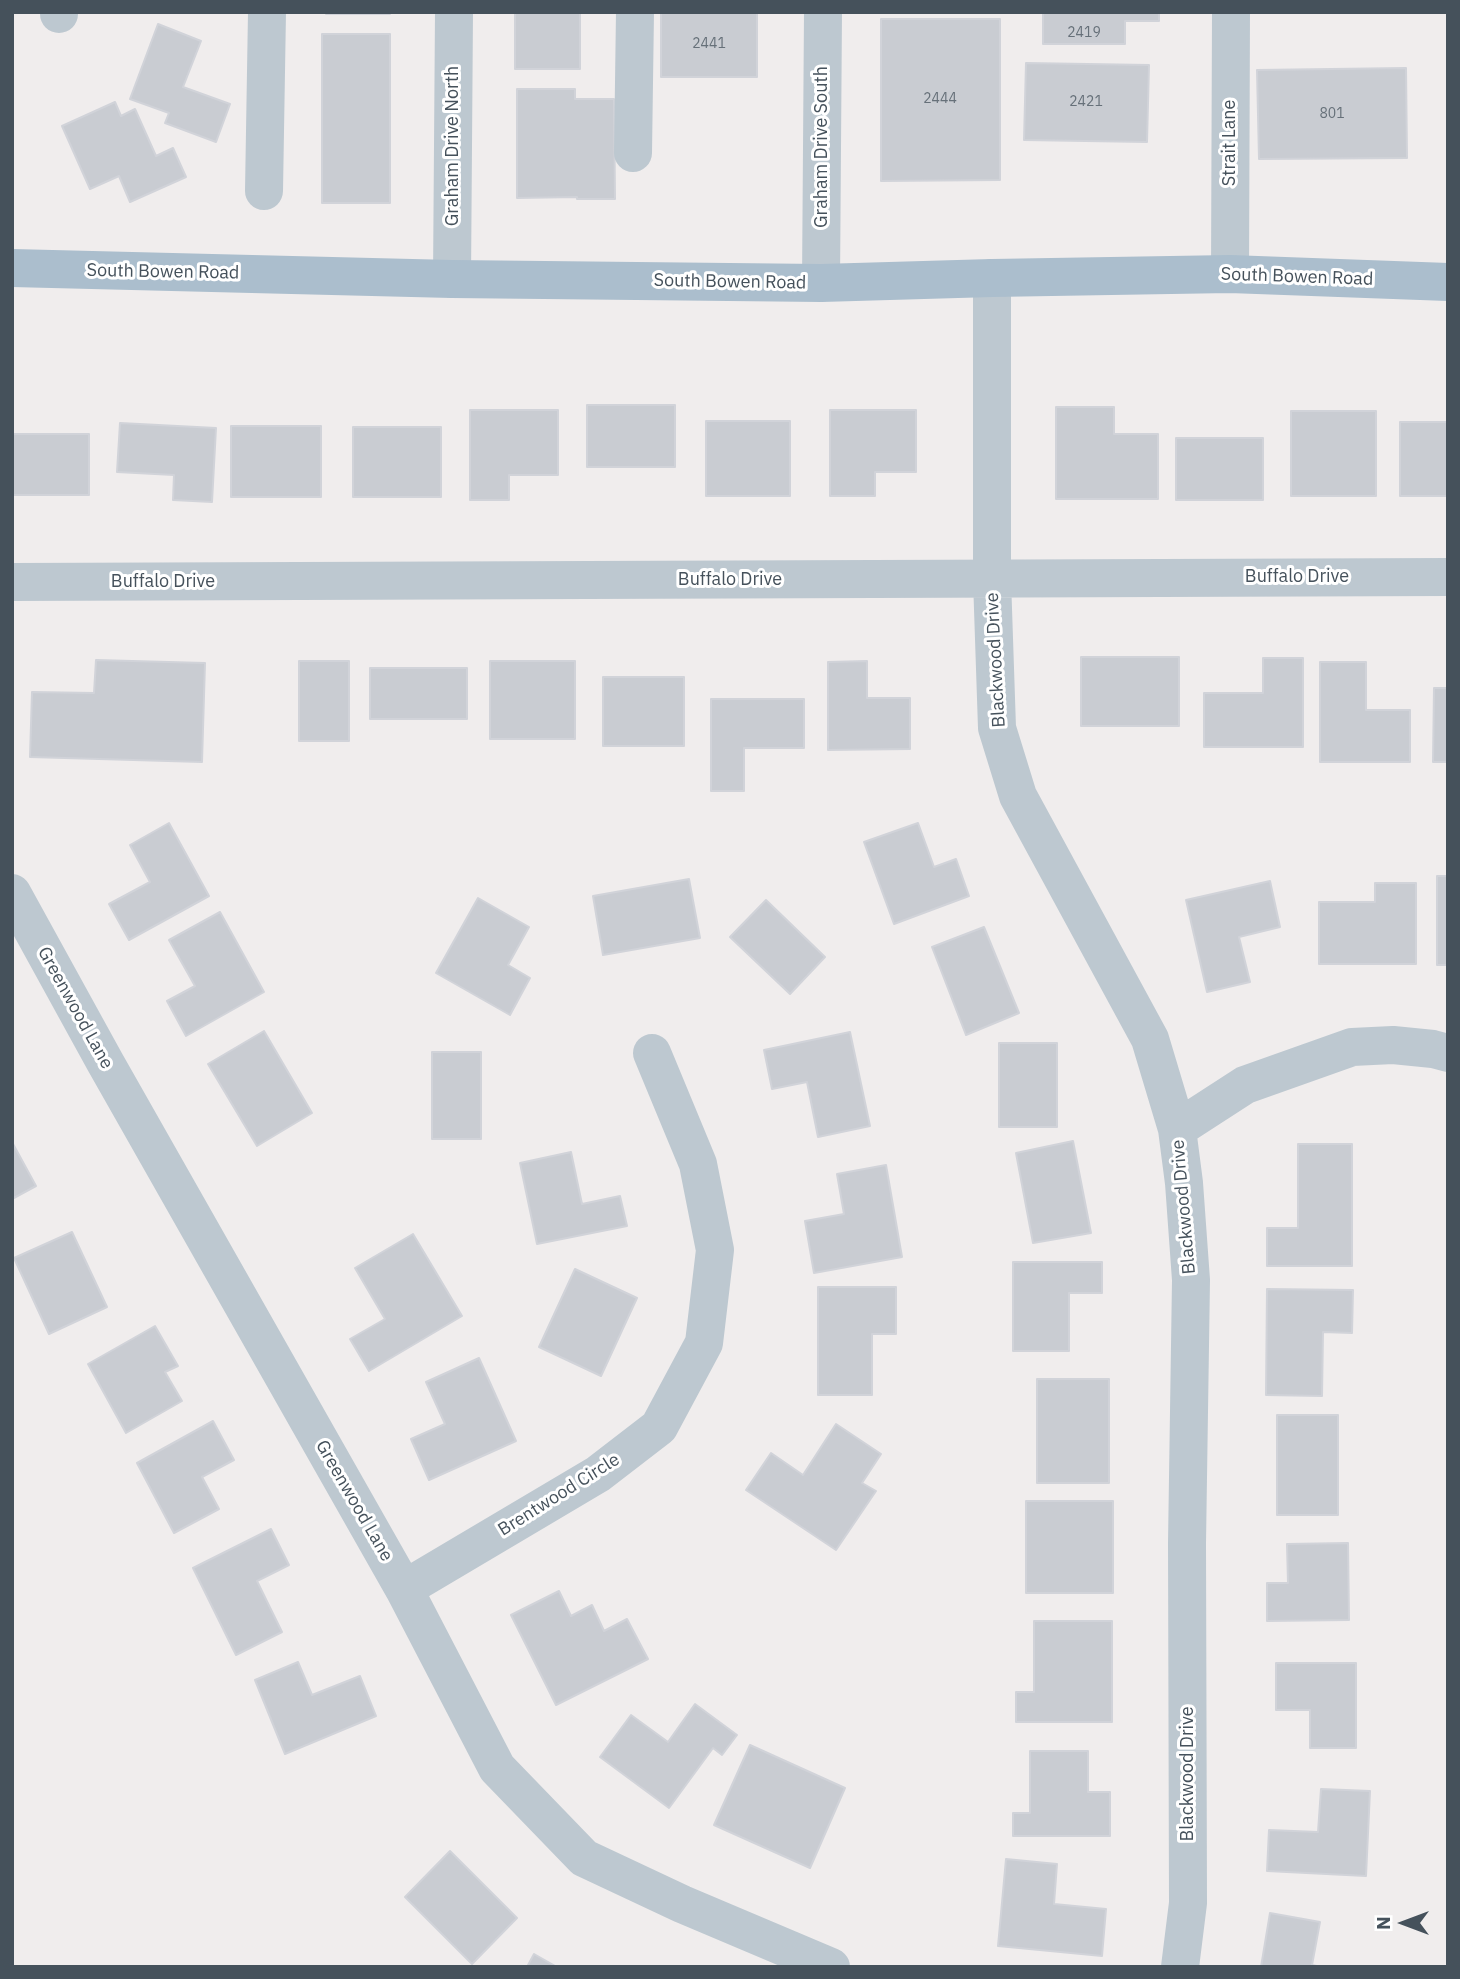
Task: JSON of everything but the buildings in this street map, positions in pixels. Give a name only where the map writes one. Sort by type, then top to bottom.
[{"type":"main road","name":"South Bowen Road","points":[[12,268],[452,279],[821,283],[1230,274],[1448,282]]},
{"type":"street","points":[[264,191],[267,12]]},
{"type":"street","name":"Graham Drive North","points":[[452,279],[454,12]]},
{"type":"street","points":[[633,153],[635,12]]},
{"type":"street","name":"Graham Drive South","points":[[821,283],[823,12]]},
{"type":"street","name":"Strait Lane","points":[[1230,274],[1231,12]]},
{"type":"street","name":"Blackwood Drive","points":[[992,278],[992,579],[997,728],[1018,796],[1150,1039],[1177,1129],[1184,1182],[1191,1280],[1187,1543],[1188,1903],[1180,1967]]},
{"type":"street","name":"Buffalo Drive","points":[[12,582],[1448,577]]},
{"type":"street","name":"Greenwood Lane","points":[[12,893],[404,1590],[497,1768],[584,1858],[682,1904],[831,1967]]},
{"type":"street","points":[[1177,1129],[1245,1085],[1352,1047],[1393,1045],[1448,1053]]},
{"type":"street","name":"Brentwood Circle","points":[[404,1590],[598,1474],[659,1427],[704,1343],[715,1250],[698,1164],[652,1053]]}]
